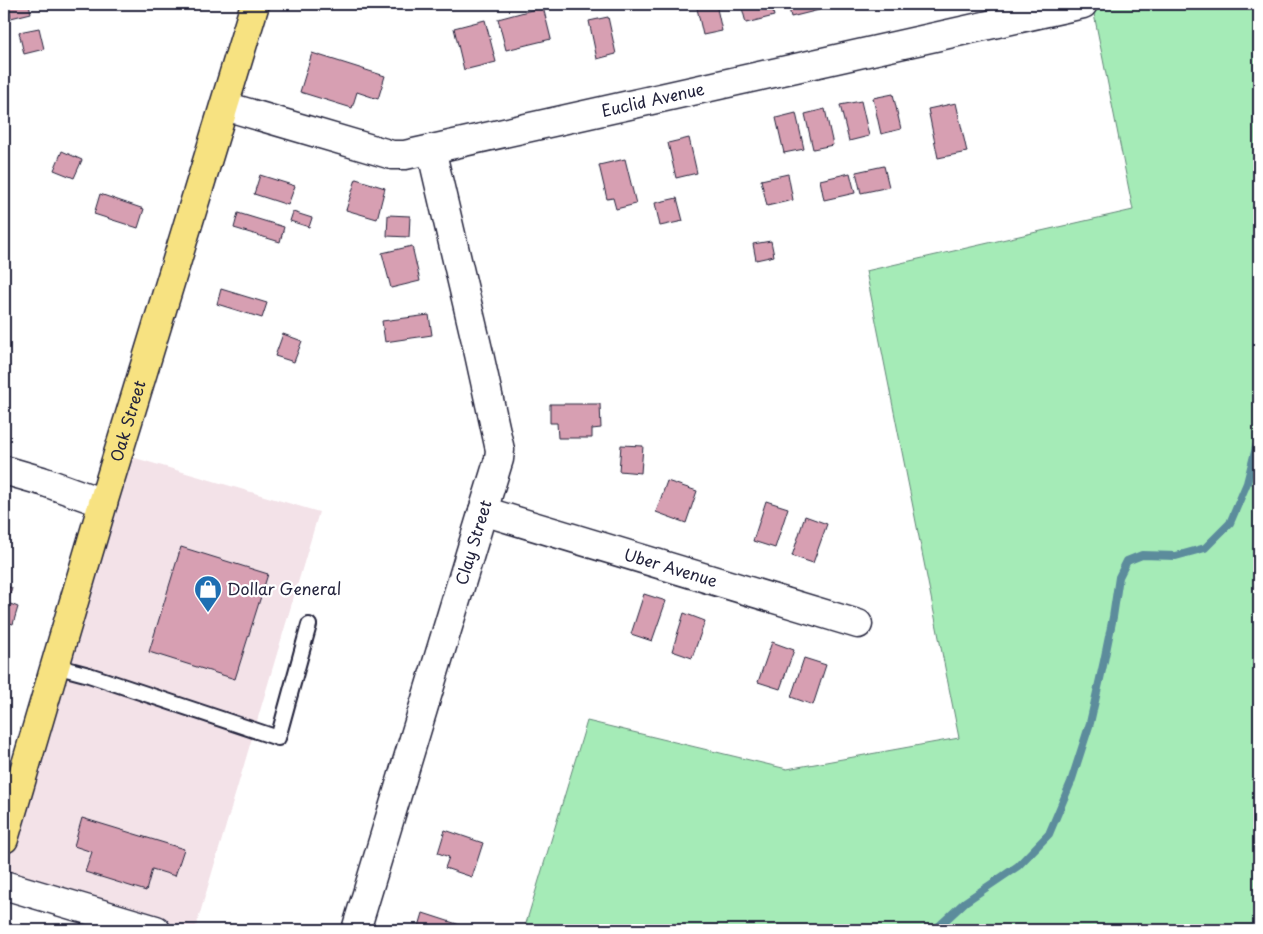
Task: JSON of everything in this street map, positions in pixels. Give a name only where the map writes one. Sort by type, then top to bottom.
[{"type":"highway","name":"Oak Street","points":[[4,838],[103,502],[255,4]]},
{"type":"street","name":"Euclid Avenue","points":[[225,106],[392,155],[405,155],[1083,4]]},
{"type":"street","name":"Clay Street","points":[[356,930],[499,459],[500,450],[431,149]]},
{"type":"street","points":[[4,470],[103,502]]},
{"type":"street","name":"Uber Avenue","points":[[483,511],[858,624]]},
{"type":"street","points":[[4,885],[156,930]]},
{"type":"lane","points":[[55,666],[89,674],[278,738],[308,625]]},
{"type":"shaded area","points":[[118,453],[319,512],[195,930],[156,930],[4,885],[4,839]]},
{"type":"green space","points":[[1092,4],[1259,4],[1259,930],[524,930],[587,721],[787,769],[959,738],[866,271],[1133,210]]},
{"type":"building","points":[[8,4],[29,4],[31,13],[11,18]]},
{"type":"building","points":[[696,4],[716,4],[722,31],[703,35]]},
{"type":"building","points":[[741,4],[771,4],[774,16],[746,23]]},
{"type":"building","points":[[788,4],[817,4],[819,10],[791,17]]},
{"type":"building","points":[[543,7],[551,39],[506,50],[498,19]]},
{"type":"building","points":[[608,17],[616,54],[597,59],[589,21]]},
{"type":"building","points":[[485,20],[496,62],[464,70],[454,28]]},
{"type":"building","points":[[39,28],[44,49],[24,54],[19,32]]},
{"type":"building","points":[[312,53],[385,76],[378,99],[357,92],[352,108],[300,92]]},
{"type":"building","points":[[893,94],[901,129],[881,134],[873,98]]},
{"type":"building","points":[[861,101],[869,136],[849,141],[840,105]]},
{"type":"building","points":[[956,103],[967,152],[938,158],[928,109]]},
{"type":"building","points":[[825,109],[833,145],[813,149],[805,114]]},
{"type":"building","points":[[796,113],[804,149],[784,153],[776,118]]},
{"type":"building","points":[[689,138],[697,173],[676,178],[668,143]]},
{"type":"building","points":[[62,151],[82,160],[74,178],[54,170]]},
{"type":"building","points":[[625,159],[636,204],[616,209],[613,198],[607,199],[599,165]]},
{"type":"building","points":[[884,166],[889,187],[861,193],[856,172]]},
{"type":"building","points":[[850,173],[855,193],[824,200],[820,180]]},
{"type":"building","points":[[788,174],[793,200],[767,206],[761,180]]},
{"type":"building","points":[[260,175],[295,186],[288,205],[254,194]]},
{"type":"building","points":[[356,179],[385,188],[377,219],[346,210]]},
{"type":"building","points":[[100,194],[144,209],[138,228],[94,214]]},
{"type":"building","points":[[677,198],[683,221],[660,226],[655,203]]},
{"type":"building","points":[[293,212],[312,218],[309,227],[290,221]]},
{"type":"building","points":[[238,213],[284,227],[280,242],[234,228]]},
{"type":"building","points":[[388,215],[410,216],[409,237],[387,236]]},
{"type":"building","points":[[771,241],[774,256],[756,260],[753,244]]},
{"type":"building","points":[[412,246],[420,281],[391,288],[382,253]]},
{"type":"building","points":[[221,289],[267,303],[262,318],[217,304]]},
{"type":"building","points":[[429,315],[432,335],[385,342],[382,321]]},
{"type":"building","points":[[283,334],[302,341],[294,362],[275,356]]},
{"type":"building","points":[[550,404],[600,404],[601,428],[592,429],[592,438],[558,438],[557,423],[550,423]]},
{"type":"building","points":[[621,445],[643,446],[641,473],[619,471]]},
{"type":"building","points":[[667,481],[697,491],[686,523],[656,512]]},
{"type":"building","points":[[766,501],[788,508],[775,548],[753,541]]},
{"type":"building","points":[[805,516],[827,524],[813,563],[792,556]]},
{"type":"building","name":"Dollar General","points":[[181,547],[268,574],[235,679],[149,652]]},
{"type":"building","points":[[4,585],[12,588],[8,603],[18,607],[13,624],[4,621]]},
{"type":"building","points":[[644,594],[666,601],[652,641],[631,634]]},
{"type":"building","points":[[684,613],[705,621],[692,658],[672,651]]},
{"type":"building","points":[[772,642],[794,650],[780,689],[758,682]]},
{"type":"building","points":[[804,658],[826,665],[813,705],[791,697]]},
{"type":"building","points":[[82,818],[184,849],[175,876],[152,869],[146,891],[85,872],[92,852],[74,846]]},
{"type":"building","points":[[445,830],[483,843],[472,877],[445,868],[449,857],[438,853]]},
{"type":"building","points":[[423,913],[460,925],[458,930],[418,930]]},
{"type":"waterway","points":[[935,930],[965,902],[1018,866],[1049,834],[1071,782],[1090,723],[1113,617],[1119,577],[1127,561],[1142,555],[1176,556],[1205,548],[1230,523],[1247,483],[1259,436]]},
{"type":"place","name":"Dollar General","points":[[208,613]]}]
